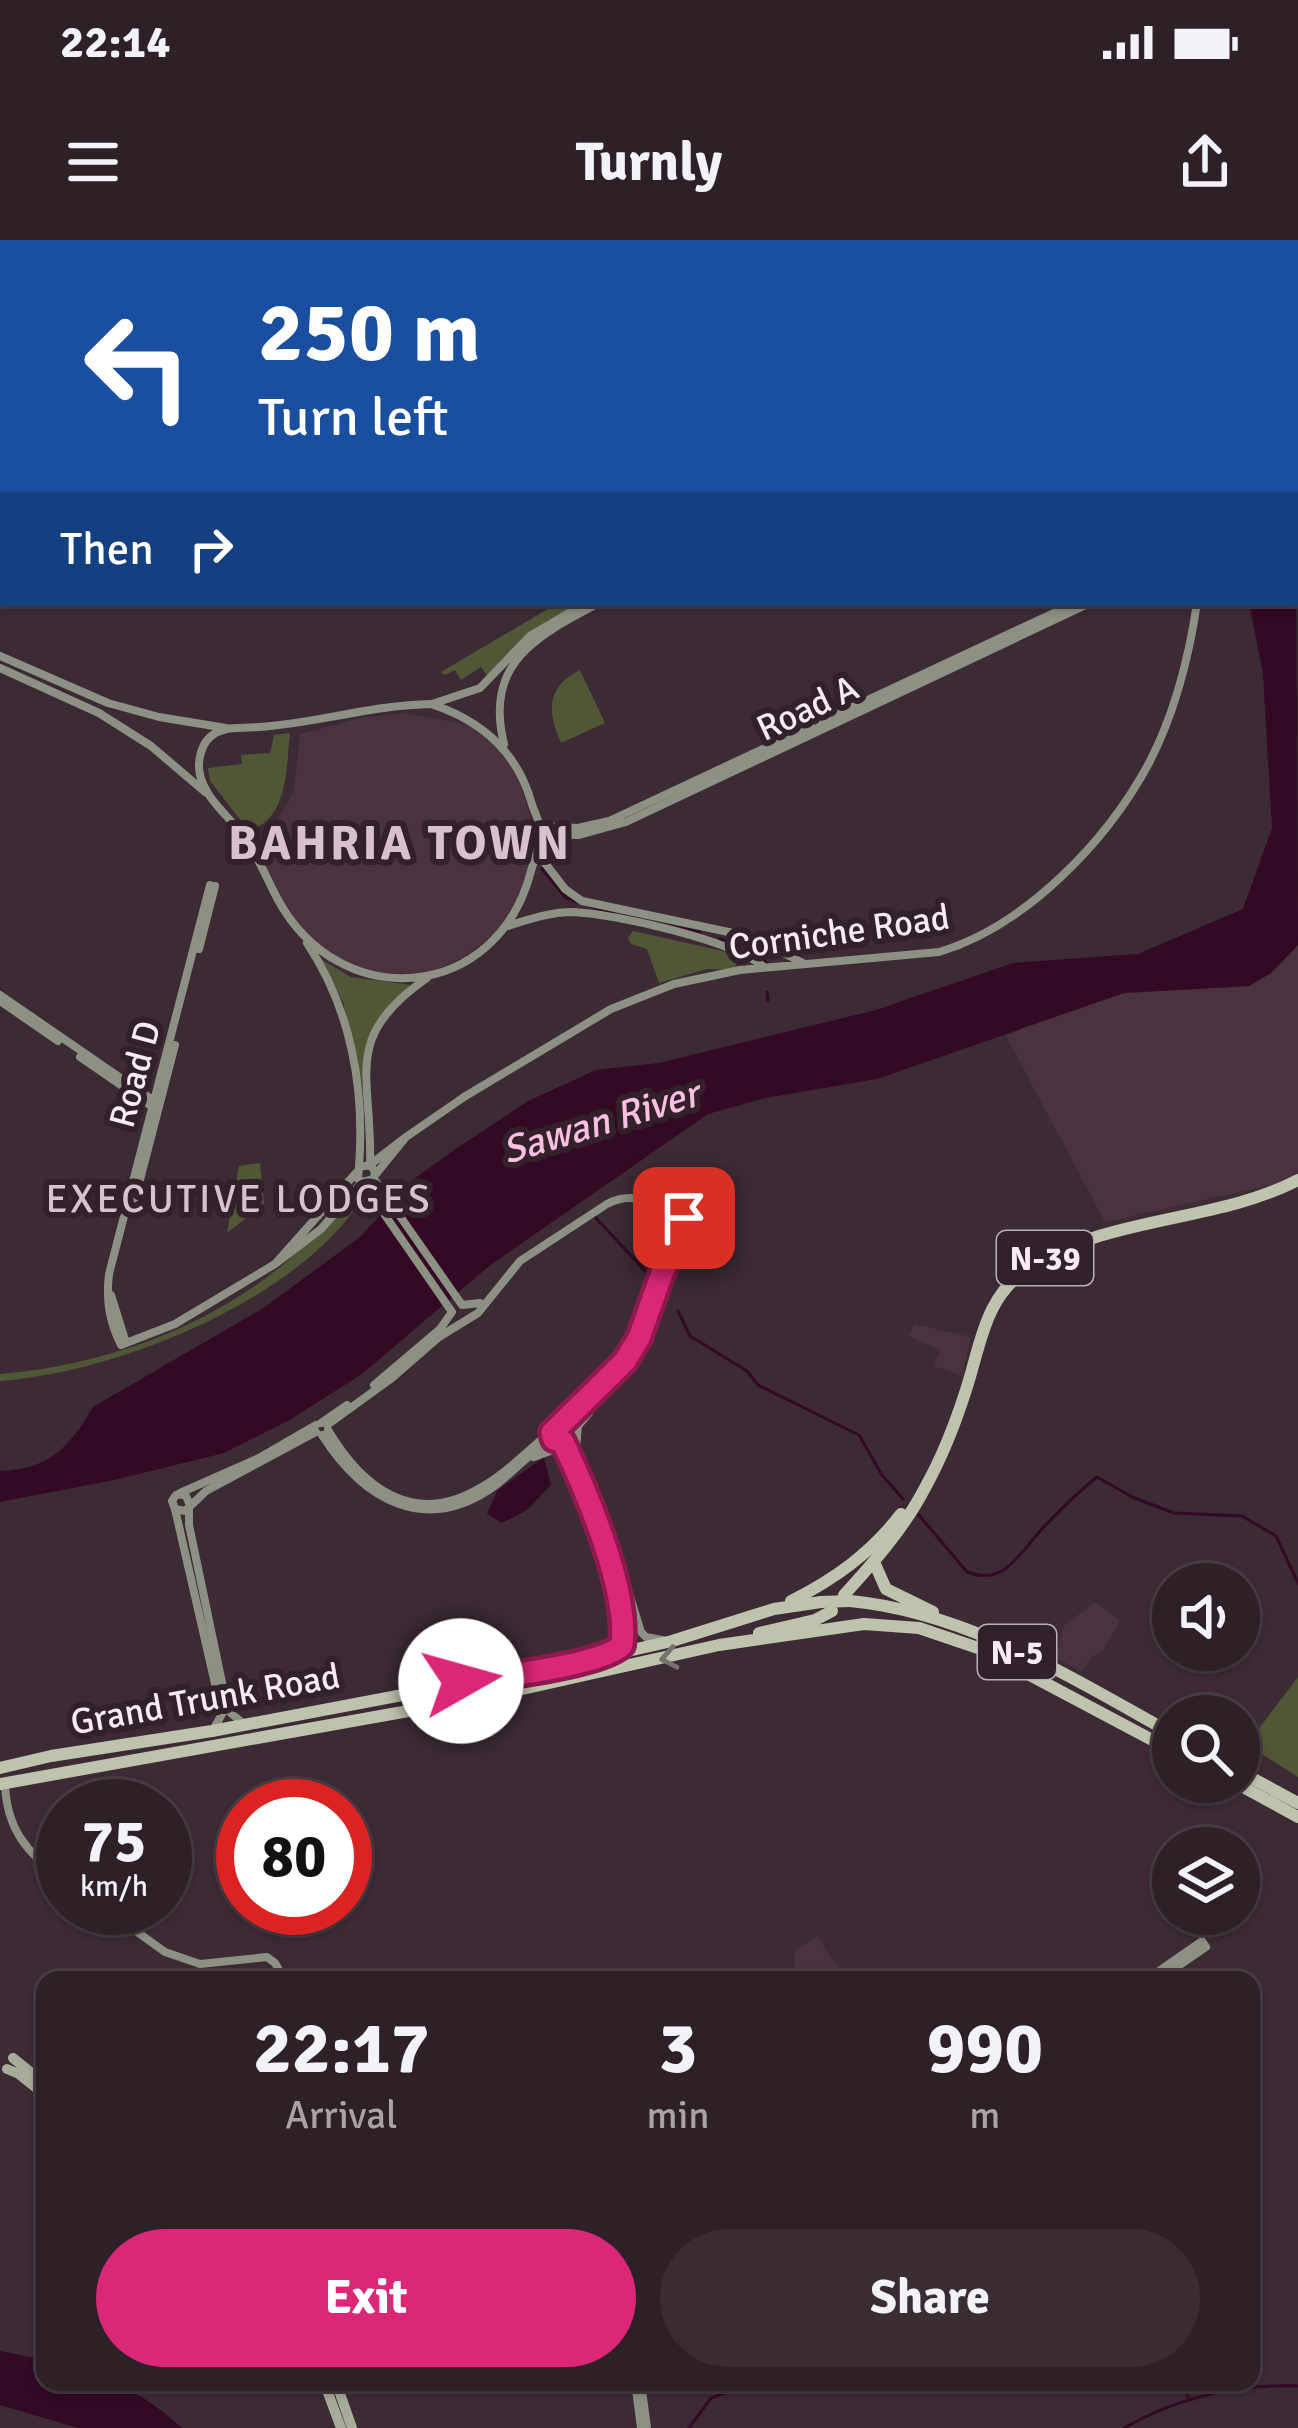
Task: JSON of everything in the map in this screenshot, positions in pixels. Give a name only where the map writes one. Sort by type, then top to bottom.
[{"type":"highway","name":"N-39","points":[[847,1598],[926,1487],[966,1392],[986,1316],[1024,1270],[1100,1235],[1266,1197],[1298,1180]]},
{"type":"highway","name":"N-39","points":[[774,1609],[812,1590],[877,1545],[926,1487]]},
{"type":"highway","points":[[874,1562],[886,1589],[952,1623]]},
{"type":"highway","name":"Grand Trunk Road","points":[[4,1777],[120,1745],[521,1673],[672,1640],[774,1609],[826,1606],[847,1598],[901,1607],[952,1623],[1152,1724]]},
{"type":"highway","points":[[719,1645],[815,1620],[826,1606]]},
{"type":"highway","name":"Grand Trunk Road","points":[[4,1777],[96,1767],[526,1688],[719,1645],[751,1651],[763,1640],[919,1628],[1030,1665],[1100,1715],[1152,1741]]},
{"type":"highway","points":[[967,1657],[981,1649]]},
{"type":"highway","points":[[521,1673],[462,1687],[460,1693],[526,1688]]},
{"type":"highway","points":[[361,1718],[435,1697],[431,1693],[362,1702]]},
{"type":"highway","points":[[1152,1726],[1108,1707],[1108,1712],[1152,1740]]},
{"type":"highway","points":[[96,1767],[66,1767],[64,1762],[120,1745]]},
{"type":"highway","points":[[1260,1782],[1298,1803]]},
{"type":"highway","points":[[1260,1796],[1298,1817]]},
{"type":"highway","points":[[1264,1816],[1272,1802]]},
{"type":"main road","points":[[0,656],[108,703],[159,717],[229,729],[292,725],[392,705],[431,704],[481,688],[530,637],[581,606]]},
{"type":"main road","points":[[506,751],[498,717],[507,672],[541,636],[594,606]]},
{"type":"main road","name":"Road A","points":[[540,830],[609,821],[1069,606]]},
{"type":"main road","name":"Road A","points":[[540,830],[579,835],[626,822],[1084,606]]},
{"type":"main road","name":"Corniche Road","points":[[366,1173],[464,1096],[611,1009],[674,984],[740,970],[939,952],[960,946],[1012,914],[1054,882],[1108,822],[1148,764],[1184,673],[1196,606]]},
{"type":"main road","points":[[0,668],[99,713],[151,746],[206,793],[248,841],[327,973],[348,1027],[369,1194],[455,1306],[480,1304]]},
{"type":"main road","points":[[274,1264],[320,1229],[366,1173],[366,1067],[375,1029],[388,1007],[428,977],[470,958],[505,928],[526,889],[537,852],[540,830],[524,777],[506,751],[463,716],[431,704]]},
{"type":"main road","points":[[206,793],[198,769],[200,754],[214,734],[229,729]]},
{"type":"main road","points":[[537,852],[565,889],[582,901],[752,937],[809,966]]},
{"type":"main road","name":"Road D","points":[[212,886],[112,1289],[123,1344],[175,1324],[274,1264]]},
{"type":"main road","points":[[505,928],[553,914],[590,914],[706,939],[770,967]]},
{"type":"main road","points":[[300,932],[333,962],[353,972],[382,979],[428,977]]},
{"type":"main road","points":[[767,946],[770,967]]},
{"type":"main road","points":[[740,970],[743,954]]},
{"type":"main road","points":[[0,998],[156,1106]]},
{"type":"main road","points":[[212,1731],[222,1714],[172,1501],[178,1494],[322,1428],[452,1317],[455,1306],[366,1173]]},
{"type":"main road","points":[[274,1264],[366,1173]]},
{"type":"main road","points":[[351,1196],[361,1191],[369,1194]]},
{"type":"main road","points":[[175,1509],[189,1506],[206,1491],[322,1428],[439,1337],[475,1316],[515,1265],[607,1204],[627,1196],[641,1197],[686,1223]]},
{"type":"main road","points":[[322,1428],[360,1484],[386,1500],[415,1508],[463,1503],[497,1484],[565,1437],[575,1419],[628,1369],[648,1336],[686,1223]]},
{"type":"main road","points":[[322,1428],[366,1481],[396,1498],[445,1502],[476,1491],[610,1380],[634,1348],[686,1223]]},
{"type":"main road","points":[[440,1329],[463,1319],[498,1287]]},
{"type":"main road","points":[[616,1652],[624,1640],[614,1583],[574,1455],[580,1423],[623,1384],[628,1369]]},
{"type":"main road","points":[[556,1427],[612,1539],[640,1632],[651,1639],[672,1640]]},
{"type":"main road","points":[[556,1427],[565,1437]]},
{"type":"main road","points":[[527,1459],[553,1450],[574,1455]]},
{"type":"main road","points":[[178,1494],[188,1496],[228,1711],[245,1724]]},
{"type":"main road","points":[[4,1777],[16,1834],[36,1856]]},
{"type":"main road","points":[[141,1935],[165,1952],[200,1964],[266,1957],[280,1971]]},
{"type":"main road","points":[[1160,1971],[1205,1942],[1206,1946],[1170,1971]]},
{"type":"main road","points":[[6,2058],[36,2078]]},
{"type":"main road","points":[[6,2058],[36,2088]]},
{"type":"main road","points":[[327,2391],[341,2428]]},
{"type":"main road","points":[[339,2391],[352,2428]]},
{"type":"main road","points":[[639,2391],[644,2428]]},
{"type":"shaded area","points":[[406,713],[465,724],[498,746],[518,773],[536,839],[526,884],[503,926],[486,941],[429,973],[378,974],[337,960],[304,931],[253,845],[273,827],[294,791],[300,734],[364,717]]},
{"type":"shaded area","points":[[1298,945],[1298,1179],[1105,1222],[1006,1036],[1053,1014],[1124,993],[1249,986],[1271,973]]},
{"type":"shaded area","points":[[914,1324],[971,1337],[962,1376],[934,1366],[940,1350],[909,1336]]},
{"type":"shaded area","points":[[1096,1602],[1120,1621],[1103,1651],[1081,1672],[1055,1657],[1064,1625]]},
{"type":"shaded area","points":[[817,1936],[840,1971],[794,1971],[795,1951]]},
{"type":"green space","points":[[553,606],[576,606],[547,621],[500,661],[489,678],[481,667],[461,680],[455,670],[441,672]]},
{"type":"green space","points":[[580,670],[605,723],[561,743],[552,701],[561,684]]},
{"type":"green space","points":[[290,733],[278,804],[272,815],[249,831],[210,781],[208,768],[242,764],[241,755],[270,753],[274,735]]},
{"type":"green space","points":[[633,931],[740,958],[733,970],[707,969],[659,983],[647,949],[631,944],[628,938]]},
{"type":"green space","points":[[322,960],[351,977],[411,985],[373,1034],[361,1094],[343,1002]]},
{"type":"green space","points":[[260,1163],[264,1204],[227,1233],[239,1166]]},
{"type":"green space","points":[[364,1195],[335,1233],[297,1267],[203,1324],[98,1363],[0,1381],[0,1374],[112,1353],[217,1309],[280,1267]]},
{"type":"green space","points":[[1298,1677],[1298,1777],[1260,1753],[1260,1727]]},
{"type":"water","name":"Sawan River","points":[[1250,606],[1296,606],[1298,945],[1271,973],[1249,986],[1124,993],[877,1079],[765,1098],[708,1114],[489,1266],[362,1374],[288,1421],[224,1453],[0,1502],[0,1471],[32,1466],[56,1454],[93,1407],[265,1307],[360,1237],[414,1179],[528,1101],[596,1070],[659,1063],[876,1010],[1013,963],[1138,954],[1243,909],[1272,828],[1263,674]]},
{"type":"water","points":[[544,1457],[551,1485],[527,1510],[502,1523],[487,1514],[497,1491]]},
{"type":"water","points":[[0,2351],[36,2358],[36,2391],[128,2391],[182,2428],[78,2428],[0,2405]]},
{"type":"waterway","points":[[546,846],[557,838]]},
{"type":"waterway","points":[[542,869],[566,898],[613,913]]},
{"type":"waterway","points":[[670,926],[700,932]]},
{"type":"waterway","points":[[720,939],[752,947],[766,962]]},
{"type":"waterway","points":[[767,992],[768,1001]]},
{"type":"waterway","points":[[595,1217],[652,1278]]},
{"type":"waterway","points":[[678,1311],[690,1336],[747,1371],[758,1385],[859,1435],[882,1475],[903,1499]]},
{"type":"waterway","points":[[918,1514],[967,1572],[992,1575],[1010,1565],[1097,1477],[1174,1513],[1242,1516],[1276,1536],[1298,1583]]},
{"type":"waterway","points":[[1260,2388],[1298,2386]]},
{"type":"waterway","points":[[689,2428],[711,2398],[731,2391]]},
{"type":"waterway","points":[[1186,2391],[1188,2397]]},
{"type":"waterway","points":[[1124,2428],[1165,2408],[1234,2391]]},
{"type":"district","name":"BAHRIA TOWN","points":[[400,842]]},
{"type":"district","name":"EXECUTIVE LODGES","points":[[239,1198]]},
{"type":"route","points":[[461,1681],[588,1660],[616,1652],[622,1645],[615,1587],[595,1516],[563,1442],[552,1433],[610,1380],[634,1348],[685,1226],[684,1218]]}]
